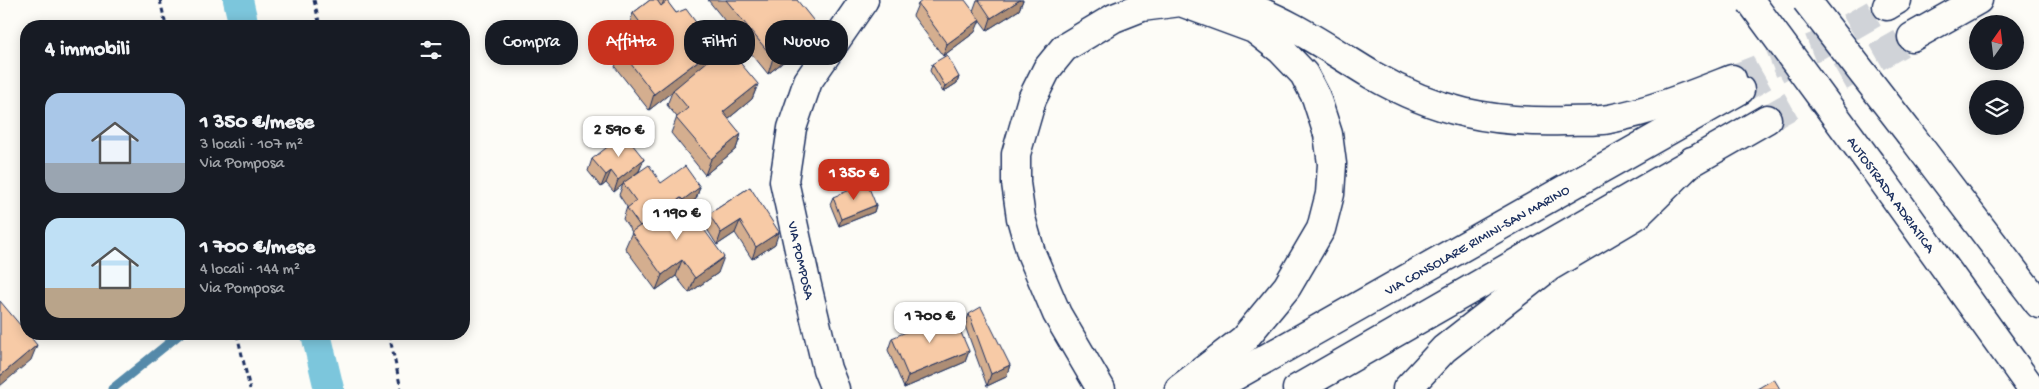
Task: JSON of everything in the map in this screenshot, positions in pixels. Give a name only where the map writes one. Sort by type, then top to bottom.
[{"type":"main road","name":"VIA POMPOSA","points":[[835,389],[827,369],[784,181],[792,128],[808,81],[864,0]]},
{"type":"main road","name":"VIA CONSOLARE RIMINI-SAN MARINO","points":[[1205,0],[1237,4],[1270,16],[1306,35],[1374,76],[1417,97],[1454,111],[1496,119],[1529,122],[1608,120],[1660,107],[1736,84],[1212,389]]},
{"type":"main road","points":[[1806,0],[2039,304]]},
{"type":"main road","points":[[1912,37],[1978,0]]},
{"type":"main road","points":[[1095,378],[1057,314],[1031,253],[1021,218],[1016,184],[1016,154],[1032,99],[1047,69],[1064,48],[1114,18],[1142,7],[1189,1],[1254,30],[1281,50],[1304,74],[1316,97],[1328,134],[1332,164],[1330,194],[1321,229],[1287,287],[1244,339],[1179,389]]},
{"type":"main road","name":"AUTOSTRADA ADRIATICA","points":[[1750,1],[1876,171],[2032,389]]},
{"type":"main road","points":[[1297,389],[1767,119]]},
{"type":"main road","points":[[1407,389],[1444,349],[1549,267],[1637,215],[1692,161]]},
{"type":"main road","points":[[1876,171],[1945,294],[2013,389]]},
{"type":"path","points":[[160,0],[165,20]]},
{"type":"path","points":[[314,0],[319,20]]},
{"type":"path","points":[[238,340],[250,389]]},
{"type":"path","points":[[390,340],[401,389]]},
{"type":"building","points":[[650,0],[657,0],[661,6],[667,1],[676,13],[686,9],[694,20],[684,20],[684,65],[692,65],[654,94],[632,65],[674,65],[674,20],[638,20],[633,13]]},
{"type":"building","points":[[726,0],[797,0],[813,20],[765,20],[765,48],[755,36],[755,20],[742,20]]},
{"type":"building","points":[[923,0],[965,0],[980,20],[947,44],[918,4]]},
{"type":"building","points":[[979,0],[1020,0],[991,18]]},
{"type":"building","points":[[947,55],[959,77],[945,86],[932,64]]},
{"type":"building","points":[[703,65],[742,65],[758,84],[723,112],[741,134],[711,159],[676,118],[688,108],[673,90]]},
{"type":"building","points":[[624,134],[644,159],[618,180],[611,171],[606,175],[592,159]]},
{"type":"building","points":[[649,165],[661,183],[685,166],[700,187],[683,200],[681,198],[640,226],[627,208],[636,201],[623,183]]},
{"type":"building","points":[[867,183],[876,205],[841,219],[833,197]]},
{"type":"building","points":[[750,187],[779,232],[756,247],[740,221],[721,233],[709,214]]},
{"type":"building","points":[[681,198],[724,257],[695,278],[682,260],[662,275],[631,232]]},
{"type":"building","points":[[0,301],[20,325],[20,340],[33,340],[37,345],[0,376]]},
{"type":"building","points":[[981,307],[1010,365],[991,374],[969,314]]},
{"type":"building","points":[[952,312],[969,351],[908,376],[892,338]]},
{"type":"building","points":[[1774,379],[1780,389],[1757,389]]},
{"type":"waterway","points":[[238,0],[243,20]]},
{"type":"waterway","points":[[112,389],[173,340]]},
{"type":"waterway","points":[[317,340],[329,389]]},
{"type":"tunnel","points":[[1740,90],[1887,6]]},
{"type":"tunnel","points":[[1767,119],[1912,37]]},
{"type":"tunnel","points":[[1732,79],[1817,46]]}]
